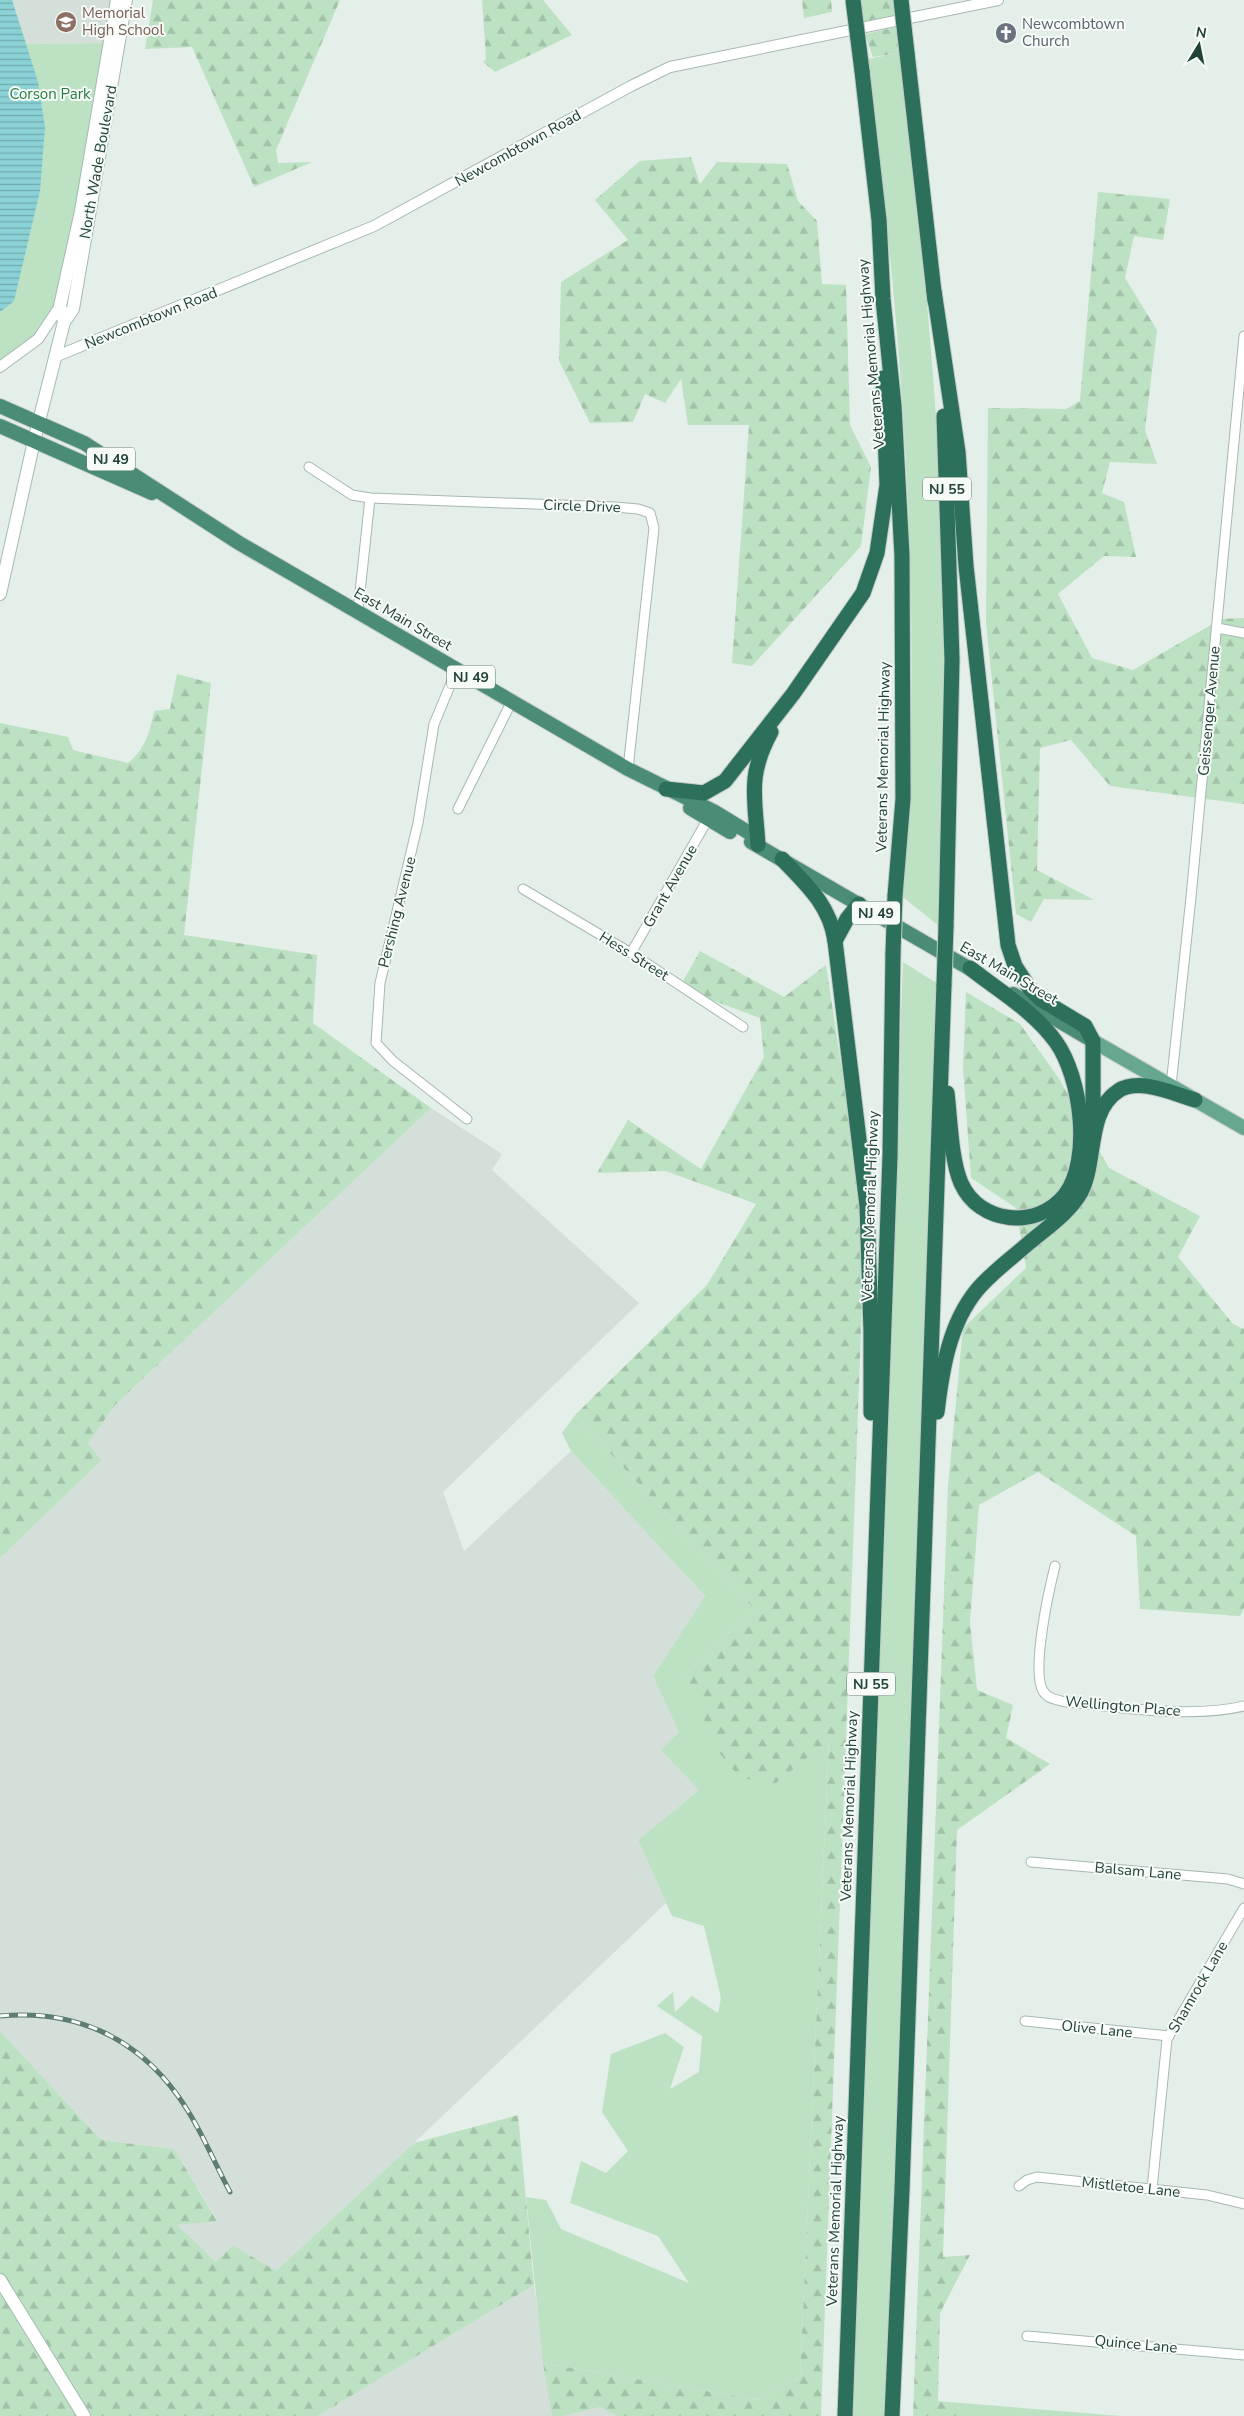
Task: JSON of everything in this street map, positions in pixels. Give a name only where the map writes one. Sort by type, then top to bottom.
[{"type":"highway","name":"Veterans Memorial Highway","points":[[845,2416],[890,1156],[895,896],[902,799],[902,556],[894,406],[883,299],[879,220],[853,0]]},
{"type":"highway","name":"NJ 55","points":[[892,2416],[902,2189],[946,926],[952,659],[946,472],[934,292],[901,0]]},
{"type":"highway","points":[[922,1590],[939,1392],[944,1364],[956,1327],[965,1307],[985,1280],[1046,1230],[1076,1200],[1084,1186],[1093,1137],[1093,1040],[1085,1026],[1040,998],[1030,989],[1015,966],[1008,945],[966,566],[958,452],[934,292]]},
{"type":"highway","points":[[666,789],[704,793],[720,785],[793,694],[863,593],[877,553],[887,485],[883,410],[883,299]]},
{"type":"highway","name":"East Main Street","points":[[0,406],[84,443],[231,538],[628,769],[666,789],[686,795],[715,812],[751,834],[758,845]]},
{"type":"highway","name":"East Main Street","points":[[0,426],[123,482],[178,504]]},
{"type":"highway","points":[[758,845],[754,772],[764,746],[793,694]]},
{"type":"highway","name":"East Main Street","points":[[666,789],[677,800],[708,819],[744,840],[758,845],[1093,1040]]},
{"type":"highway","points":[[782,859],[816,894],[830,920],[835,941],[869,1234],[870,1456],[874,1582]]},
{"type":"highway","points":[[835,941],[846,919],[859,904]]},
{"type":"highway","points":[[942,1031],[952,1136],[960,1181],[964,1188],[982,1208],[1006,1218],[1024,1218],[1052,1207],[1069,1188],[1076,1171],[1079,1151],[1078,1097],[1069,1065],[1057,1043],[1034,1019],[970,968]]},
{"type":"highway","points":[[1093,1137],[1107,1102],[1125,1087],[1142,1086],[1160,1089],[1195,1100]]},
{"type":"main road","name":"North Wade Boulevard","points":[[64,322],[60,306],[81,211],[117,0]]},
{"type":"main road","name":"North Wade Boulevard","points":[[0,594],[34,441],[57,356],[64,322],[73,309],[126,0]]},
{"type":"main road","name":"East Main Street","points":[[1093,1040],[1244,1128]]},
{"type":"main road","points":[[0,2280],[84,2416]]},
{"type":"street","name":"Newcombtown Road","points":[[57,356],[374,226],[631,86],[670,67],[998,0]]},
{"type":"street","points":[[0,367],[38,339],[60,306]]},
{"type":"street","name":"Geissenger Avenue","points":[[1171,1086],[1244,336]]},
{"type":"street","points":[[309,467],[352,495],[370,498],[358,611]]},
{"type":"street","name":"Circle Drive","points":[[370,498],[638,508],[650,513],[654,528],[628,769]]},
{"type":"street","points":[[1217,628],[1244,632]]},
{"type":"street","name":"Pershing Avenue","points":[[457,669],[434,724],[418,823],[380,983],[376,1043],[393,1061],[467,1119]]},
{"type":"street","points":[[458,809],[512,701]]},
{"type":"street","name":"Grant Avenue","points":[[631,953],[708,819]]},
{"type":"street","name":"Hess Street","points":[[522,888],[631,953],[743,1027]]},
{"type":"street","name":"Wellington Place","points":[[1056,1566],[1044,1608],[1042,1633],[1040,1678],[1042,1690],[1047,1696],[1066,1702],[1195,1711],[1223,1711],[1244,1706]]},
{"type":"street","name":"Balsam Lane","points":[[1032,1862],[1228,1879],[1244,1884]]},
{"type":"street","name":"Shamrock Lane","points":[[1152,2189],[1165,2048],[1169,2036],[1244,1908]]},
{"type":"street","name":"Olive Lane","points":[[1025,2021],[1169,2036]]},
{"type":"street","name":"Mistletoe Lane","points":[[1019,2186],[1027,2180],[1037,2177],[1206,2195],[1244,2204]]},
{"type":"street","name":"Quince Lane","points":[[1027,2336],[1244,2355]]},
{"type":"shaded area","name":"Memorial High School","points":[[12,0],[117,0],[109,43],[27,44]]},
{"type":"shaded area","points":[[431,1108],[502,1154],[492,1170],[639,1303],[443,1492],[464,1551],[571,1451],[705,1596],[653,1676],[679,1732],[662,1750],[699,1790],[638,1840],[666,1903],[414,2143],[276,2271],[233,2245],[216,2262],[176,2225],[217,2220],[174,2149],[101,2140],[0,2031],[0,1558],[101,1461],[87,1443],[115,1405]]},
{"type":"shaded area","points":[[534,2285],[552,2416],[318,2416]]},
{"type":"shaded area","points":[[600,2407],[617,2416],[563,2416]]},
{"type":"green space","name":"Corson Park","points":[[0,0],[12,0],[27,44],[109,43],[60,306],[48,327],[0,367]]},
{"type":"green space","points":[[153,0],[340,0],[276,150],[278,163],[312,162],[254,187],[192,47],[145,49]]},
{"type":"green space","points":[[482,0],[543,0],[572,35],[495,72],[483,62],[486,59]]},
{"type":"green space","points":[[802,0],[831,0],[832,12],[804,18]]},
{"type":"green space","points":[[859,0],[894,0],[894,16],[861,22]]},
{"type":"green space","points":[[897,27],[900,53],[873,57],[865,34]]},
{"type":"green space","points":[[900,53],[928,315],[939,468],[943,664],[939,926],[903,897],[910,747],[911,598],[909,523],[894,298],[867,59]]},
{"type":"green space","points":[[691,157],[700,184],[717,162],[787,164],[798,201],[817,221],[822,284],[846,285],[850,425],[871,467],[861,546],[752,666],[732,663],[749,425],[688,425],[681,379],[665,403],[645,394],[633,422],[590,423],[559,361],[561,282],[628,240],[595,200],[640,161]]},
{"type":"green space","points":[[1098,192],[1170,199],[1163,240],[1134,236],[1125,278],[1157,330],[1145,430],[1157,464],[1110,462],[1102,493],[1124,502],[1136,557],[1104,556],[1058,594],[1092,658],[1133,670],[1221,619],[1244,618],[1244,804],[1110,786],[1071,740],[1040,748],[1037,870],[1094,900],[1044,899],[1031,922],[1016,914],[986,623],[988,408],[1066,409],[1080,401]]},
{"type":"green space","points":[[177,674],[211,683],[184,935],[317,955],[313,1023],[431,1108],[115,1405],[88,1443],[101,1461],[0,1558],[0,723],[68,737],[73,750],[128,763],[143,746],[154,711],[170,709]]},
{"type":"green space","points":[[700,951],[784,997],[826,965],[865,1222],[821,2416],[617,2416],[600,2407],[563,2416],[552,2416],[543,2363],[759,2400],[800,2377],[829,1740],[776,1783],[740,1778],[703,1733],[706,1705],[683,1677],[754,1609],[575,1415],[707,1285],[756,1204],[666,1171],[597,1173],[628,1120],[701,1169],[764,1057],[760,1018],[679,988]]},
{"type":"green space","points":[[903,962],[938,984],[886,2416],[851,2416]]},
{"type":"green space","points":[[966,992],[1020,1024],[1058,1077],[1109,1168],[1200,1216],[1178,1257],[1233,1324],[1244,1329],[1244,1608],[1240,1616],[1140,1609],[1136,1536],[1038,1472],[979,1505],[970,1622],[977,1690],[1013,1705],[1006,1738],[1050,1764],[957,1830],[943,2257],[970,2255],[940,2313],[938,2401],[973,2416],[913,2416],[948,1486],[963,1328],[1026,1268],[1016,1208],[971,1178],[963,1068]]},
{"type":"green space","points":[[575,1415],[754,1609],[683,1677],[829,1739],[800,2377],[759,2400],[543,2363],[526,2197],[546,2200],[561,2229],[689,2283],[658,2236],[570,2203],[581,2161],[606,2173],[628,2151],[602,2112],[611,2054],[665,2033],[684,2047],[670,2089],[699,2072],[702,2036],[657,2006],[673,1992],[675,2012],[692,1996],[718,2013],[721,1998],[704,1926],[672,1916],[638,1840],[699,1790],[661,1750],[679,1732],[653,1676],[705,1596],[571,1451],[562,1433]]},
{"type":"green space","points":[[0,2031],[101,2140],[174,2149],[217,2221],[177,2225],[216,2262],[233,2245],[276,2271],[414,2143],[518,2115],[534,2285],[318,2416],[0,2416]]},
{"type":"green space","points":[[937,2401],[1121,2416],[936,2416]]},
{"type":"water","points":[[0,0],[12,0],[38,82],[45,127],[40,191],[14,301],[0,312]]},
{"type":"railway","points":[[0,2016],[27,2015],[53,2017],[77,2022],[122,2042],[142,2057],[161,2075],[186,2107],[230,2192]]},
{"type":"place","name":"Memorial High School","points":[[66,22]]},
{"type":"place","name":"Newcombtown Church","points":[[1006,33]]}]
